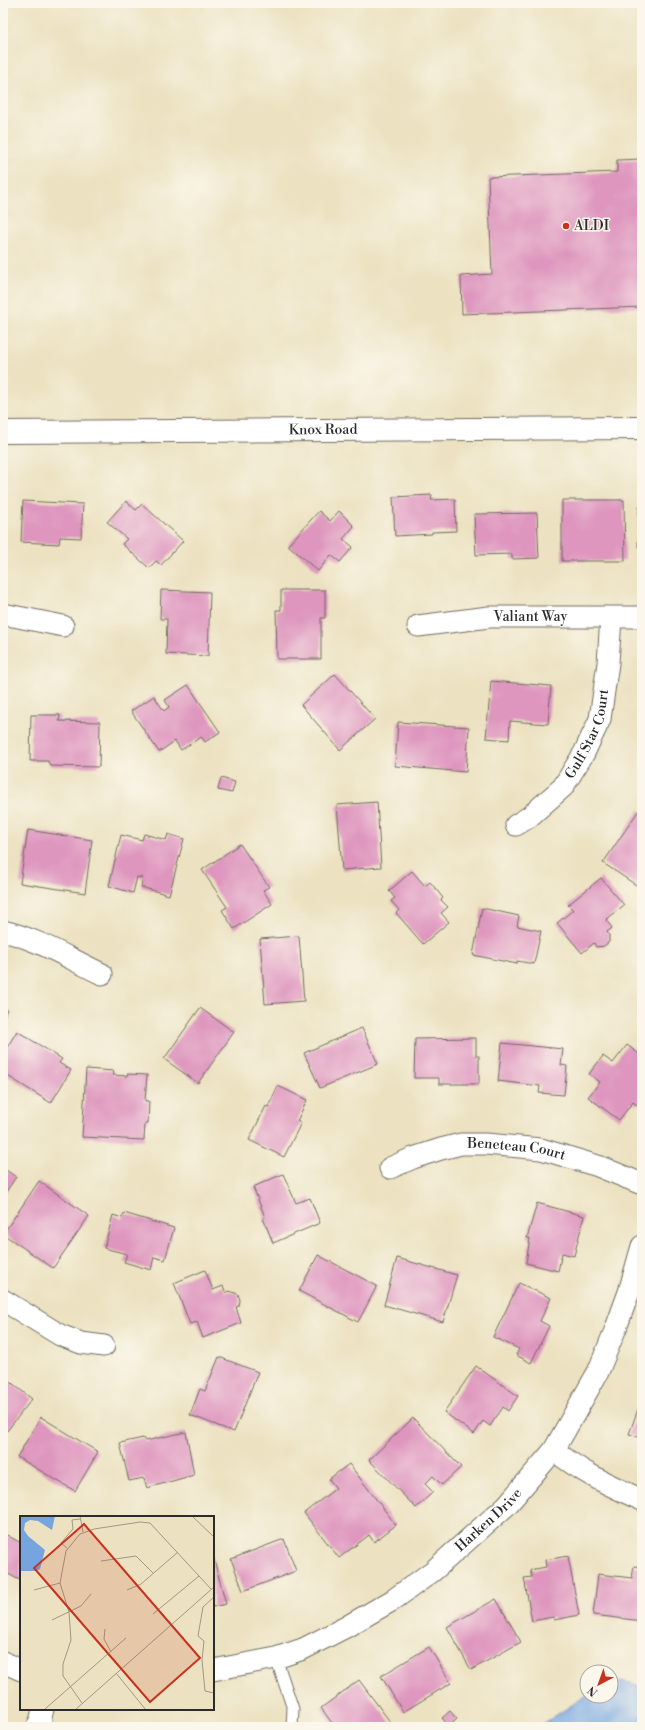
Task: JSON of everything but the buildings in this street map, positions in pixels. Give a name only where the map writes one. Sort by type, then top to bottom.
[{"type":"street","name":"Knox Road","points":[[3,432],[642,428]]},
{"type":"street","points":[[3,614],[63,626]]},
{"type":"street","name":"Valiant Way","points":[[418,626],[489,617],[642,617]]},
{"type":"street","name":"Gulf Star Court","points":[[516,825],[529,817],[563,787],[584,753],[600,719],[608,663],[611,618]]},
{"type":"street","points":[[3,931],[17,934],[37,942],[102,974]]},
{"type":"street","name":"Beneteau Court","points":[[390,1168],[412,1158],[441,1149],[461,1144],[486,1144],[541,1149],[598,1166],[642,1184]]},
{"type":"street","name":"Harken Drive","points":[[214,1670],[276,1658],[303,1649],[346,1627],[393,1600],[432,1571],[507,1505],[554,1450],[598,1372],[629,1292],[642,1246]]},
{"type":"street","points":[[3,1300],[60,1334],[81,1344],[104,1346]]},
{"type":"street","points":[[554,1450],[591,1476],[642,1500]]},
{"type":"street","points":[[3,1662],[20,1670]]},
{"type":"street","points":[[37,1727],[40,1722],[43,1710]]},
{"type":"lane","points":[[276,1658],[293,1709],[292,1725],[290,1727]]},
{"type":"water","points":[[619,1681],[631,1683],[642,1687],[642,1727],[538,1727],[579,1700],[579,1704],[619,1704]]},
{"type":"place","name":"ALDI","points":[[566,226]]}]
